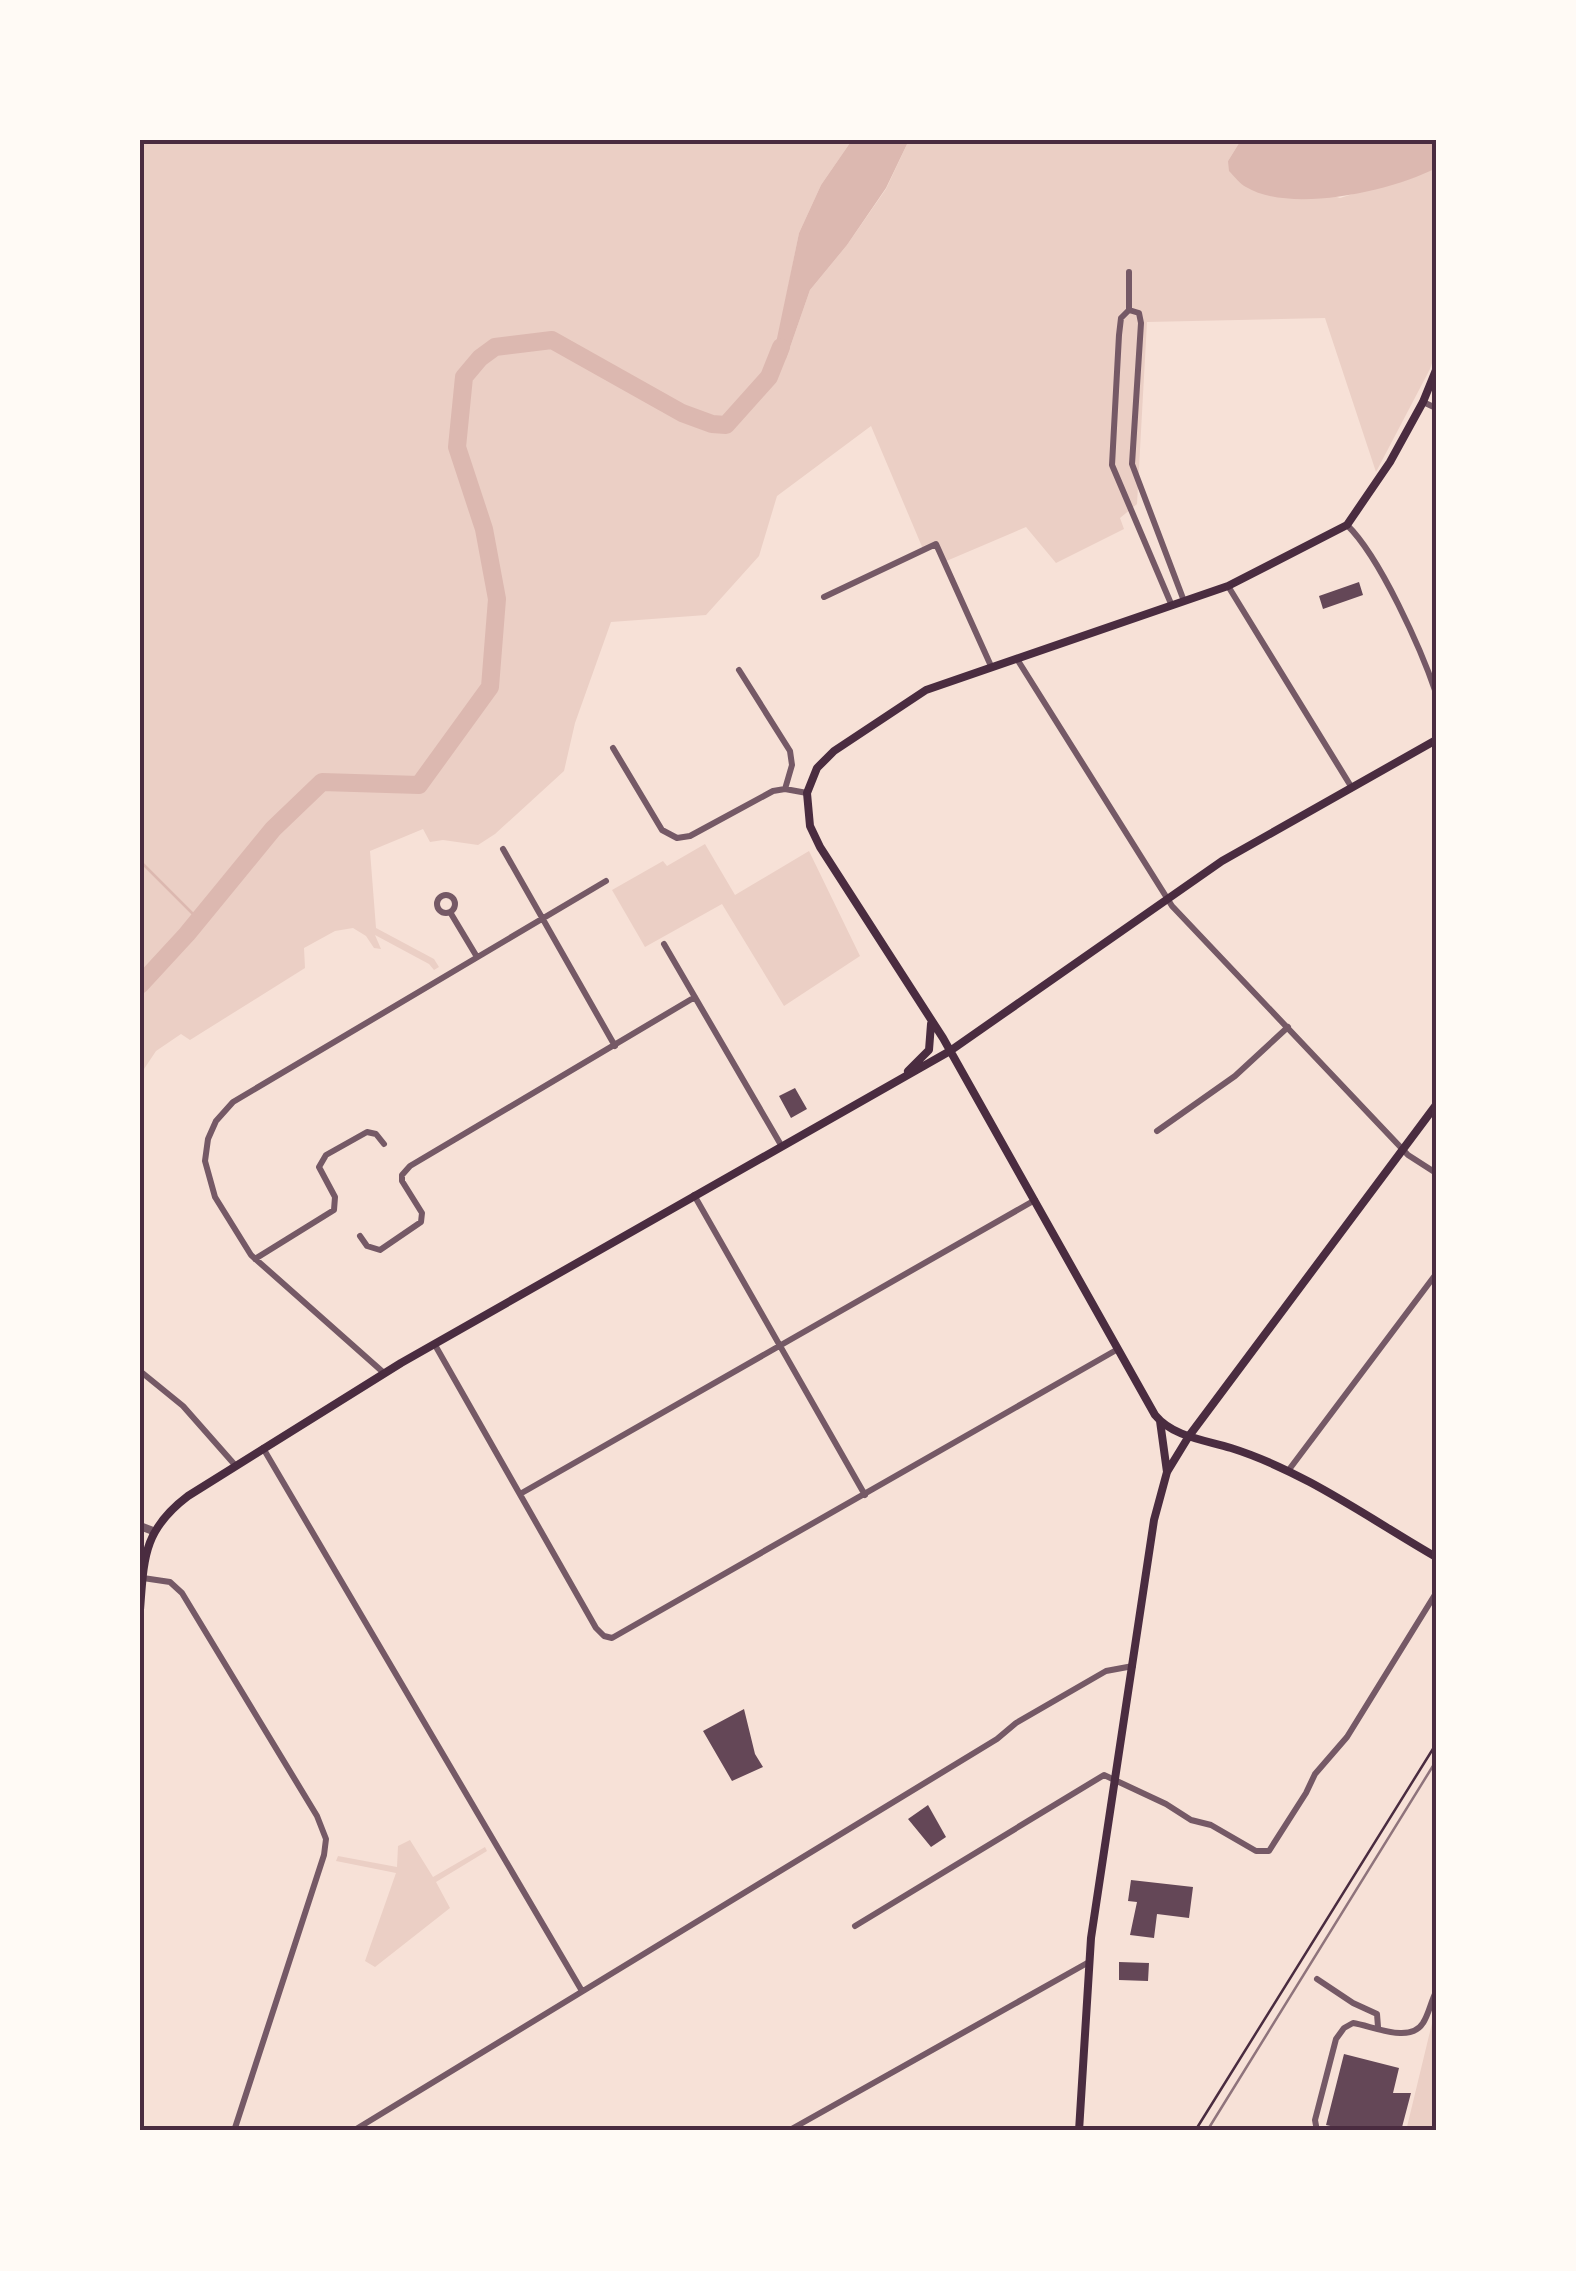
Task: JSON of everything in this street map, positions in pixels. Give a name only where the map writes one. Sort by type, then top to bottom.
[{"type":"main road","points":[[1166,1472],[1160,1421],[950,1050],[820,847],[810,826],[807,793],[817,768],[843,744],[926,690],[1228,586],[1347,525],[1424,402],[1436,370]]},
{"type":"main road","points":[[140,1610],[142,1578],[153,1532],[167,1512],[235,1465],[384,1373],[950,1050],[1222,861],[1436,740]]},
{"type":"main road","points":[[902,1078],[928,1050],[931,1020]]},
{"type":"main road","points":[[1079,2131],[1089,1962],[1154,1520],[1166,1472],[1436,1105]]},
{"type":"main road","points":[[1160,1421],[1189,1436],[1288,1471],[1436,1558]]},
{"type":"street","points":[[1129,272],[1129,310],[1120,320],[1112,465],[1172,606]]},
{"type":"street","points":[[1129,310],[1137,312],[1141,320],[1132,464],[1184,601]]},
{"type":"street","points":[[1424,402],[1436,408]]},
{"type":"street","points":[[1347,525],[1374,563],[1414,637],[1436,694]]},
{"type":"street","points":[[824,596],[936,544],[991,666]]},
{"type":"street","points":[[1228,586],[1352,788]]},
{"type":"street","points":[[1016,657],[1168,898],[1403,1150],[1436,1173]]},
{"type":"street","points":[[740,670],[790,751],[792,765],[785,789]]},
{"type":"street","points":[[613,748],[662,830],[677,838],[690,836],[761,796],[785,789],[807,793]]},
{"type":"street","points":[[503,849],[615,1046]]},
{"type":"street","points":[[384,1373],[241,1242],[210,1186],[205,1154],[216,1121],[233,1102],[606,881]]},
{"type":"street","points":[[450,912],[477,958]]},
{"type":"street","points":[[664,944],[781,1145]]},
{"type":"street","points":[[360,1236],[367,1246],[380,1250],[418,1226],[422,1213],[402,1175],[439,1148],[695,998]]},
{"type":"street","points":[[1157,1131],[1235,1076],[1288,1027]]},
{"type":"street","points":[[256,1259],[334,1210],[335,1197],[319,1167],[326,1155],[367,1132],[376,1134],[384,1144]]},
{"type":"street","points":[[694,1195],[865,1495]]},
{"type":"street","points":[[520,1494],[1035,1200]]},
{"type":"street","points":[[1288,1471],[1436,1274]]},
{"type":"street","points":[[436,1345],[596,1628],[608,1638],[622,1635],[1118,1350]]},
{"type":"street","points":[[140,1370],[183,1406],[235,1465]]},
{"type":"street","points":[[263,1447],[582,1990]]},
{"type":"street","points":[[140,1526],[153,1532]]},
{"type":"street","points":[[142,1578],[170,1582],[188,1601],[326,1839],[234,2131]]},
{"type":"street","points":[[855,1926],[1107,1775],[1191,1820],[1211,1825],[1256,1852],[1265,1853],[1274,1846],[1315,1774],[1347,1736],[1436,1593]]},
{"type":"street","points":[[353,2131],[997,1740],[1016,1723],[1106,1670],[1134,1666]]},
{"type":"street","points":[[788,2131],[1089,1962]]},
{"type":"street","points":[[1317,1978],[1377,2014],[1378,2027]]},
{"type":"street","points":[[1316,2131],[1336,2039],[1344,2028],[1353,2023],[1401,2034],[1413,2032],[1422,2025],[1436,1992]]},
{"type":"path","points":[[1195,2131],[1436,1744]]},
{"type":"shaded area","points":[[140,140],[852,140],[821,185],[799,233],[772,367],[786,359],[810,290],[886,189],[909,140],[1241,140],[1228,161],[1340,198],[1436,168],[1436,351],[1376,472],[1325,318],[1147,322],[1137,504],[1120,518],[1124,529],[1056,563],[1026,527],[944,562],[934,548],[923,549],[871,426],[777,496],[759,556],[706,615],[611,622],[575,723],[564,771],[495,834],[478,845],[430,842],[423,829],[370,851],[376,928],[434,959],[439,967],[434,970],[375,935],[381,949],[374,948],[366,936],[353,928],[335,931],[304,948],[305,968],[190,1040],[181,1034],[156,1051],[140,1075]]},
{"type":"shaded area","points":[[852,140],[909,140],[886,188],[810,290],[786,359],[771,367],[799,233],[821,185]]},
{"type":"shaded area","points":[[1241,140],[1436,140],[1436,168],[1368,191],[1288,199],[1246,187],[1229,171],[1228,161]]},
{"type":"shaded area","points":[[705,844],[735,895],[809,851],[860,956],[784,1006],[722,904],[645,947],[612,890],[663,861],[667,866]]},
{"type":"shaded area","points":[[410,1840],[433,1877],[485,1847],[487,1851],[436,1882],[450,1908],[375,1967],[365,1961],[396,1873],[336,1861],[338,1856],[397,1867],[398,1846]]},
{"type":"shaded area","points":[[1436,2011],[1436,2131],[1406,2131],[1434,2015]]},
{"type":"building","points":[[1359,582],[1363,595],[1323,609],[1319,596]]},
{"type":"building","points":[[795,1088],[807,1109],[791,1118],[779,1096]]},
{"type":"building","points":[[744,1709],[755,1754],[763,1767],[732,1781],[703,1731]]},
{"type":"building","points":[[928,1805],[946,1837],[931,1847],[908,1819]]},
{"type":"building","points":[[1131,1880],[1193,1887],[1189,1918],[1157,1914],[1154,1938],[1130,1935],[1137,1902],[1128,1901]]},
{"type":"building","points":[[1119,1962],[1149,1963],[1148,1981],[1119,1980]]},
{"type":"building","points":[[1344,2054],[1399,2068],[1393,2093],[1411,2093],[1401,2131],[1352,2131],[1326,2125]]},
{"type":"waterway","points":[[140,985],[273,829],[322,782],[419,785],[490,687],[497,599],[484,529],[457,447],[464,377],[480,358],[495,347],[552,340],[682,413],[726,425],[769,377],[781,347]]},
{"type":"waterway","points":[[140,861],[199,920]]},
{"type":"railway","points":[[1207,2131],[1436,1761]]}]
